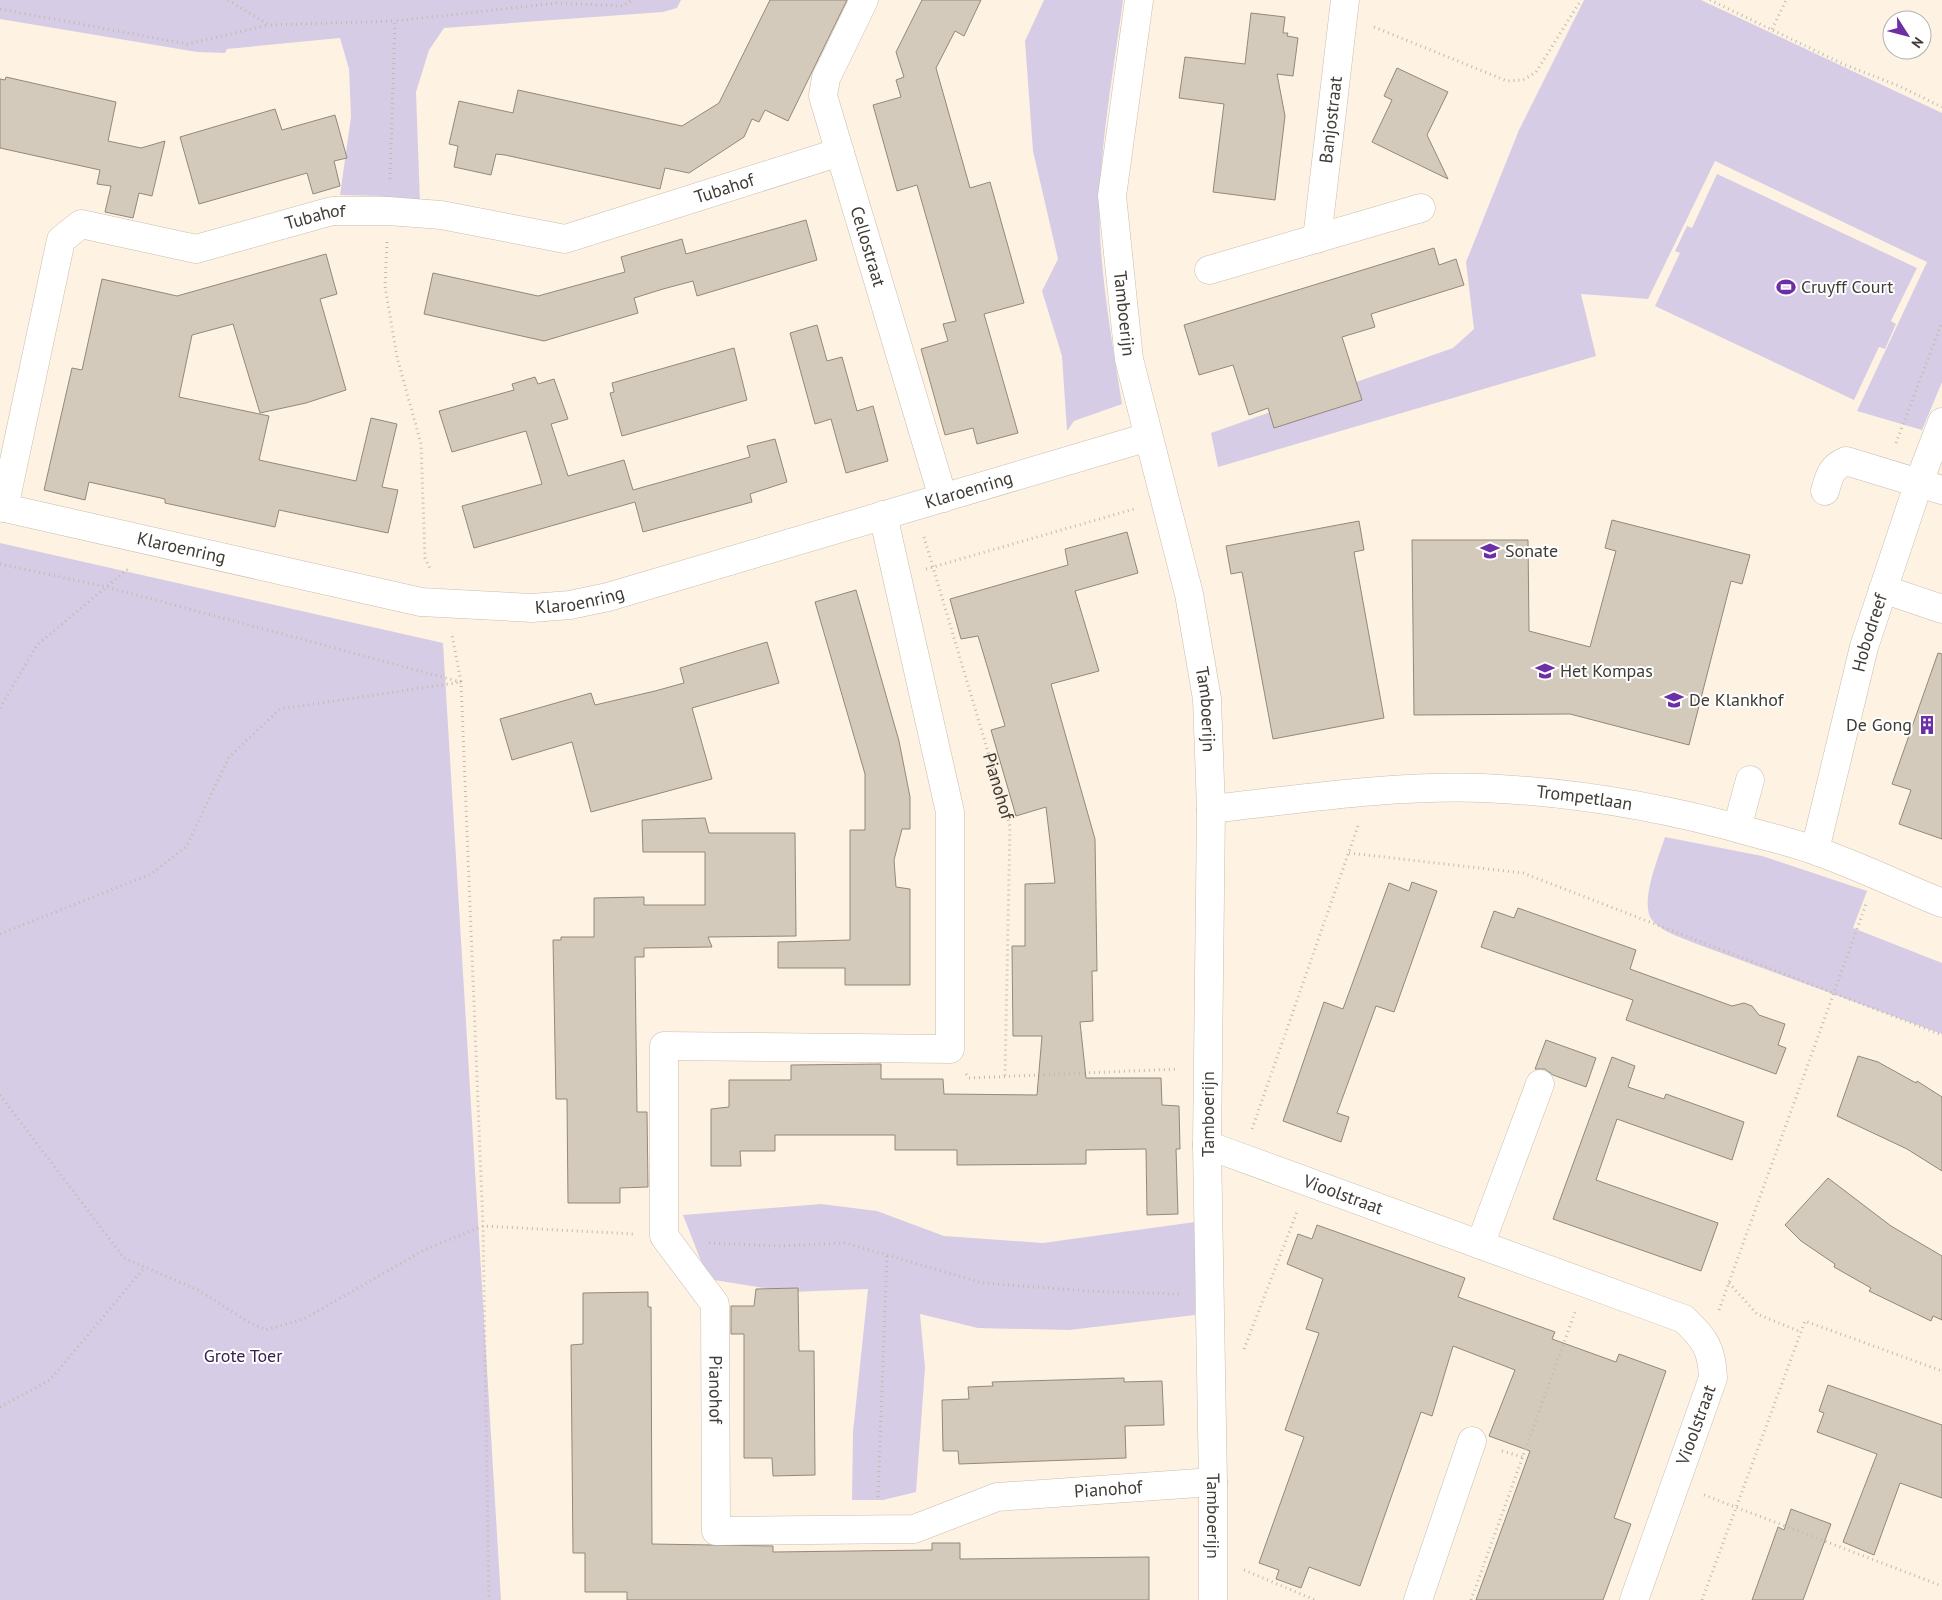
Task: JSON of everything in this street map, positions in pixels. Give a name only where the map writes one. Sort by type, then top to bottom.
[{"type":"street","name":"Cellostraat","points":[[864,0],[826,78],[824,96],[943,498]]},
{"type":"street","name":"Tamboerijn","points":[[1139,0],[1112,196],[1129,359],[1189,594],[1207,699],[1211,809],[1207,1145],[1213,1482],[1213,1600]]},
{"type":"street","name":"Banjostraat","points":[[1317,239],[1344,11]]},
{"type":"street","name":"Tubahof","points":[[2,508],[61,240],[81,224],[196,249],[332,211],[388,211],[441,215],[565,239],[840,152]]},
{"type":"street","points":[[1209,270],[1421,208]]},
{"type":"street","name":"Hobodreef","points":[[1815,850],[1864,647],[1884,589],[1930,486],[1942,422]]},
{"type":"street","name":"Klaroenring","points":[[2,508],[421,602],[446,605],[532,608],[589,601],[1148,437]]},
{"type":"street","points":[[1825,492],[1829,475],[1836,465],[1846,461],[1930,486]]},
{"type":"street","points":[[664,1236],[664,1046],[950,1049],[950,812],[883,515]]},
{"type":"street","points":[[1884,589],[1942,609]]},
{"type":"street","points":[[1737,828],[1750,780]]},
{"type":"street","name":"Trompetlaan","points":[[1211,809],[1370,792],[1482,788],[1553,793],[1623,802],[1692,816],[1815,850],[1942,903]]},
{"type":"street","points":[[1480,1245],[1540,1084]]},
{"type":"street","name":"Vioolstraat","points":[[1207,1145],[1684,1319],[1707,1344],[1712,1360],[1713,1378],[1634,1600]]},
{"type":"street","name":"Pianohof","points":[[664,1236],[715,1304],[716,1530],[914,1529],[997,1497],[1213,1482]]},
{"type":"street","points":[[1418,1600],[1472,1441]]},
{"type":"path","points":[[228,0],[269,25]]},
{"type":"path","points":[[1344,11],[1376,28],[1507,81],[1523,80],[1536,72],[1581,0]]},
{"type":"path","points":[[1710,0],[1843,64],[1899,86],[1942,107]]},
{"type":"path","points":[[1772,29],[1786,0]]},
{"type":"path","points":[[0,9],[187,44],[269,25],[394,21]]},
{"type":"path","points":[[1887,472],[1942,322]]},
{"type":"path","points":[[897,578],[1165,500]]},
{"type":"path","name":"Pianohof","points":[[915,506],[1010,826],[1006,1076]]},
{"type":"path","points":[[0,708],[37,645],[158,543]]},
{"type":"path","points":[[0,564],[108,587],[461,682]]},
{"type":"path","points":[[446,605],[461,682],[483,1226],[489,1600]]},
{"type":"path","points":[[0,934],[151,874],[186,846],[229,757],[280,708],[461,682]]},
{"type":"path","name":"Tamboerijn","points":[[1242,1158],[1370,792]]},
{"type":"path","points":[[1349,853],[1523,873],[1942,1035]]},
{"type":"path","points":[[1707,1344],[1876,876]]},
{"type":"path","points":[[950,1049],[969,1078],[1208,1068]]},
{"type":"path","points":[[0,1095],[124,1258],[198,1290],[247,1321],[266,1330],[304,1319],[424,1250],[483,1226],[664,1236],[715,1244],[778,1246],[846,1243],[983,1283],[1087,1291],[1210,1295]]},
{"type":"path","points":[[1241,1357],[1309,1182]]},
{"type":"path","points":[[877,1529],[887,1255]]},
{"type":"path","points":[[0,1406],[50,1380],[146,1267]]},
{"type":"path","points":[[1729,1283],[1757,1314],[1801,1332]]},
{"type":"path","points":[[1471,1600],[1586,1284]]},
{"type":"path","points":[[1702,1600],[1805,1322],[1942,1371]]},
{"type":"path","points":[[1675,1485],[1737,1506],[1942,1586]]},
{"type":"path","points":[[1213,1557],[1315,1600]]},
{"type":"green space","points":[[0,0],[681,0],[677,8],[663,12],[444,28],[429,50],[416,92],[420,203],[381,196],[340,195],[351,117],[349,69],[340,38],[227,49],[225,53],[197,52],[0,19]]},
{"type":"green space","points":[[1044,0],[1123,0],[1103,147],[1100,206],[1103,277],[1122,404],[1074,421],[1067,431],[1062,356],[1042,291],[1058,259],[1033,151],[1025,41]]},
{"type":"green space","points":[[1584,0],[1701,0],[1942,113],[1942,382],[1922,430],[1857,411],[1927,262],[1715,161],[1648,299],[1581,294],[1596,356],[1218,467],[1211,433],[1453,348],[1474,329],[1466,262],[1519,130]]},
{"type":"green space","name":"Cruyff Court","points":[[1717,174],[1917,268],[1891,321],[1896,324],[1885,349],[1879,347],[1854,400],[1655,306],[1680,253],[1675,251],[1687,226],[1692,228]]},
{"type":"green space","name":"Grote Toer","points":[[0,543],[443,643],[501,1600],[0,1600]]},
{"type":"green space","points":[[1665,837],[1762,856],[1867,891],[1853,928],[1942,963],[1942,1034],[1694,943],[1661,928],[1652,920],[1648,903],[1651,879]]},
{"type":"green space","points":[[821,1204],[877,1211],[944,1236],[1043,1243],[1195,1222],[1195,1315],[1069,1330],[978,1328],[920,1314],[925,1368],[916,1492],[883,1500],[852,1500],[853,1432],[868,1289],[790,1292],[708,1279],[683,1215]]},
{"type":"building","points":[[770,0],[847,0],[788,121],[765,110],[759,122],[752,119],[744,137],[689,173],[665,168],[660,189],[496,154],[491,175],[454,167],[458,146],[449,144],[459,101],[513,113],[518,90],[682,126],[719,103]]},
{"type":"building","points":[[922,0],[981,0],[964,36],[955,31],[936,68],[970,188],[990,182],[1024,303],[984,314],[1018,433],[977,444],[973,428],[945,435],[921,349],[948,341],[943,324],[956,321],[917,185],[897,191],[873,105],[901,97],[896,80],[904,77],[896,52]]},
{"type":"building","points":[[1251,13],[1285,17],[1283,33],[1288,33],[1287,36],[1298,38],[1293,76],[1277,74],[1285,116],[1275,200],[1213,192],[1224,104],[1179,98],[1185,57],[1245,64]]},
{"type":"building","points":[[1397,68],[1448,92],[1427,135],[1448,179],[1372,142],[1392,100],[1384,96]]},
{"type":"building","points":[[6,77],[116,102],[108,141],[141,148],[165,141],[152,196],[139,193],[133,218],[105,212],[111,186],[97,184],[100,170],[0,148],[0,79],[5,80]]},
{"type":"building","points":[[275,109],[282,130],[335,115],[347,158],[334,161],[340,186],[313,194],[307,173],[199,204],[180,137]]},
{"type":"building","points":[[806,220],[817,260],[697,296],[693,281],[663,289],[634,298],[638,313],[544,341],[424,314],[433,273],[538,296],[625,272],[621,257],[682,239],[686,254]]},
{"type":"building","points":[[1434,248],[1439,265],[1456,259],[1464,285],[1371,314],[1375,327],[1342,337],[1362,400],[1274,428],[1268,408],[1249,415],[1233,365],[1199,375],[1184,325]]},
{"type":"building","points":[[326,254],[337,294],[320,299],[346,390],[306,403],[260,413],[233,324],[192,335],[179,397],[269,416],[259,460],[356,481],[371,418],[397,424],[382,487],[398,490],[388,533],[279,510],[275,527],[165,503],[165,499],[89,482],[85,500],[44,490],[72,368],[82,370],[102,279],[177,296]]},
{"type":"building","points":[[817,325],[827,361],[842,357],[857,411],[873,406],[888,461],[846,473],[831,419],[815,424],[790,333]]},
{"type":"building","points":[[734,348],[747,400],[622,436],[610,393],[614,392],[612,383]]},
{"type":"building","points":[[535,377],[538,384],[554,379],[568,419],[551,424],[568,476],[624,460],[633,490],[750,457],[747,446],[775,439],[787,482],[750,494],[752,502],[643,532],[635,502],[474,548],[462,506],[542,484],[526,431],[452,452],[439,411],[514,390],[512,384]]},
{"type":"building","points":[[1612,520],[1750,555],[1742,584],[1731,581],[1689,745],[1570,714],[1414,715],[1412,540],[1528,540],[1529,631],[1590,647],[1616,551],[1605,548]]},
{"type":"building","points":[[1359,521],[1364,550],[1354,552],[1384,718],[1273,739],[1242,572],[1231,574],[1226,546]]},
{"type":"building","points":[[1127,532],[1138,573],[1075,591],[1099,671],[1051,684],[1095,839],[1097,971],[1092,971],[1093,1021],[1080,1022],[1086,1078],[1161,1078],[1162,1105],[1179,1106],[1180,1149],[1176,1149],[1178,1214],[1147,1215],[1146,1149],[1086,1150],[1086,1164],[957,1165],[957,1150],[895,1150],[895,1135],[775,1135],[775,1151],[740,1151],[741,1166],[711,1166],[711,1109],[729,1107],[729,1080],[791,1080],[791,1065],[881,1064],[881,1079],[943,1079],[944,1094],[1037,1095],[1042,1036],[1013,1036],[1012,946],[1025,946],[1025,884],[1055,883],[1046,807],[1016,816],[991,730],[1005,726],[985,659],[978,636],[961,639],[950,599],[1068,565],[1065,549]]},
{"type":"building","points":[[856,590],[899,741],[910,797],[910,829],[902,829],[894,860],[896,887],[910,889],[910,985],[845,985],[845,968],[778,968],[778,942],[850,940],[850,830],[865,830],[865,774],[815,602]]},
{"type":"building","points":[[767,642],[779,683],[692,708],[712,779],[591,812],[572,742],[512,760],[500,719],[591,693],[595,705],[684,683],[680,668]]},
{"type":"building","name":"De Gong","points":[[1938,653],[1942,654],[1942,839],[1899,824],[1911,790],[1892,784]]},
{"type":"building","points":[[705,818],[709,833],[795,833],[796,936],[708,937],[712,947],[644,948],[644,957],[635,957],[637,1112],[647,1112],[648,1187],[620,1188],[620,1203],[568,1203],[567,1099],[556,1099],[553,940],[561,940],[561,937],[594,937],[594,898],[644,897],[644,905],[705,905],[705,852],[643,852],[642,820]]},
{"type":"building","points":[[1412,882],[1437,891],[1394,1012],[1376,1006],[1337,1113],[1349,1117],[1341,1142],[1283,1121],[1324,1002],[1343,1009],[1389,883],[1409,891]]},
{"type":"building","points":[[1518,908],[1636,950],[1630,969],[1732,1006],[1744,1003],[1752,1006],[1759,1015],[1785,1024],[1778,1045],[1786,1048],[1776,1074],[1626,1020],[1633,1000],[1481,947],[1494,911],[1514,918]]},
{"type":"building","points":[[1546,1040],[1596,1058],[1586,1087],[1553,1075],[1545,1069],[1535,1069]]},
{"type":"building","points":[[1858,1056],[1878,1062],[1916,1083],[1917,1081],[1942,1097],[1942,1171],[1907,1149],[1837,1116]]},
{"type":"building","points":[[1612,1057],[1635,1066],[1628,1087],[1664,1099],[1666,1094],[1744,1122],[1732,1160],[1617,1119],[1596,1180],[1718,1223],[1701,1271],[1553,1219]]},
{"type":"building","points":[[1828,1178],[1891,1226],[1942,1256],[1942,1320],[1933,1316],[1931,1321],[1869,1291],[1871,1288],[1834,1267],[1835,1264],[1801,1241],[1785,1225]]},
{"type":"building","points":[[1317,1225],[1465,1278],[1458,1297],[1555,1332],[1552,1339],[1616,1362],[1619,1354],[1666,1371],[1614,1518],[1631,1524],[1603,1600],[1476,1600],[1530,1451],[1489,1436],[1515,1370],[1453,1346],[1432,1416],[1421,1412],[1360,1586],[1309,1567],[1301,1588],[1276,1579],[1279,1570],[1259,1563],[1304,1437],[1285,1430],[1319,1333],[1306,1329],[1323,1279],[1287,1264],[1298,1234],[1312,1239]]},
{"type":"building","points":[[798,1288],[799,1351],[814,1351],[815,1475],[773,1476],[772,1458],[744,1458],[744,1334],[731,1334],[731,1306],[754,1306],[756,1289]]},
{"type":"building","points":[[648,1292],[648,1307],[651,1307],[652,1544],[773,1546],[773,1552],[932,1550],[932,1543],[960,1543],[960,1559],[1149,1557],[1149,1600],[627,1600],[627,1592],[585,1592],[585,1553],[573,1553],[571,1345],[583,1344],[583,1293]]},
{"type":"building","points":[[1124,1378],[1124,1382],[1162,1381],[1164,1425],[1125,1426],[1126,1458],[959,1464],[958,1451],[943,1451],[942,1400],[969,1399],[968,1387],[993,1386],[992,1382]]},
{"type":"building","points":[[1828,1385],[1942,1425],[1942,1498],[1900,1483],[1874,1555],[1843,1542],[1877,1454],[1817,1432],[1824,1413],[1819,1411]]},
{"type":"building","points":[[1791,1509],[1831,1524],[1803,1600],[1752,1600],[1778,1527],[1784,1530]]},
{"type":"place","name":"Cruyff Court","points":[[1786,287]]},
{"type":"place","name":"Sonate","points":[[1490,551]]},
{"type":"place","name":"Het Kompas","points":[[1545,671]]},
{"type":"place","name":"De Klankhof","points":[[1674,700]]},
{"type":"place","name":"De Gong","points":[[1927,725]]}]
